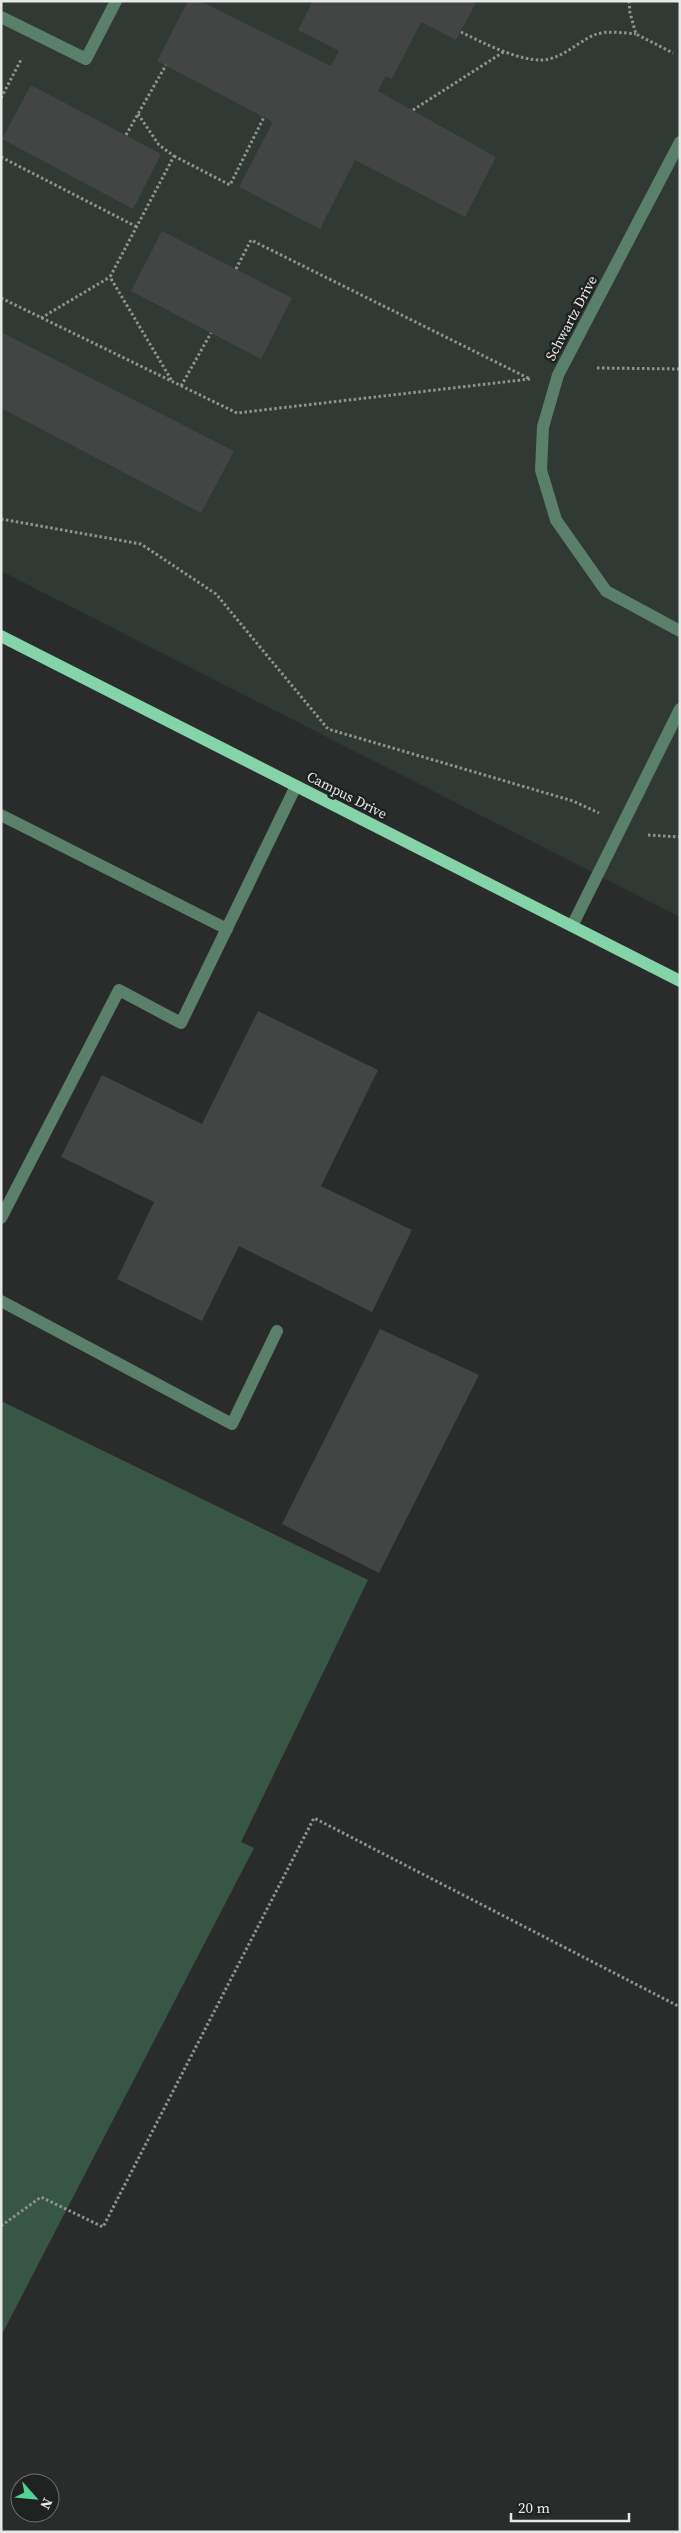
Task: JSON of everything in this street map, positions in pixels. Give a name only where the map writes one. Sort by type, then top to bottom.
[{"type":"main road","name":"Campus Drive","points":[[1,636],[680,981]]},
{"type":"lane","points":[[1,17],[86,59],[116,1]]},
{"type":"lane","name":"Schwartz Drive","points":[[680,142],[558,375],[543,427],[541,470],[556,520],[606,591],[680,631]]},
{"type":"lane","points":[[572,926],[680,709]]},
{"type":"lane","points":[[1,1218],[119,990],[181,1023],[296,786]]},
{"type":"lane","points":[[1,815],[227,929]]},
{"type":"lane","points":[[1,1301],[232,1424],[277,1331]]},
{"type":"path","points":[[628,1],[636,34]]},
{"type":"path","points":[[461,32],[506,51],[541,60],[559,56],[595,34],[616,32],[636,34],[673,53]]},
{"type":"path","points":[[1,98],[34,34]]},
{"type":"path","points":[[413,110],[506,51]]},
{"type":"path","points":[[126,135],[166,65]]},
{"type":"path","points":[[138,114],[159,145],[174,156],[230,185],[264,117]]},
{"type":"path","points":[[41,318],[110,277],[174,156]]},
{"type":"path","points":[[1,157],[137,227]]},
{"type":"path","points":[[1,298],[236,413],[530,379],[251,240],[236,269]]},
{"type":"path","points":[[110,277],[173,382]]},
{"type":"path","points":[[181,386],[211,333]]},
{"type":"path","points":[[598,368],[680,369]]},
{"type":"path","points":[[1,519],[141,544],[216,594],[328,729],[572,801],[648,835],[680,837]]},
{"type":"path","points":[[1,2226],[41,2197],[103,2227],[314,1818],[680,2008]]},
{"type":"shaded area","points":[[1,1],[680,1],[680,917],[1,571]]},
{"type":"green space","points":[[1,1401],[368,1580],[241,1842],[254,1848],[1,2336]]},
{"type":"building","points":[[188,1],[200,1],[331,66],[339,51],[298,30],[313,1],[477,1],[456,40],[421,22],[392,79],[386,76],[378,91],[496,157],[465,217],[355,160],[320,229],[239,187],[273,122],[157,61]]},
{"type":"building","points":[[31,85],[161,154],[133,209],[2,139]]},
{"type":"building","points":[[162,231],[292,298],[261,359],[131,291]]},
{"type":"building","points":[[1,332],[234,451],[201,513],[1,408]]},
{"type":"building","points":[[258,1011],[378,1070],[321,1186],[412,1230],[372,1312],[239,1246],[202,1321],[117,1279],[154,1202],[61,1157],[102,1075],[202,1124]]},
{"type":"building","points":[[380,1329],[479,1375],[379,1573],[282,1524]]}]
